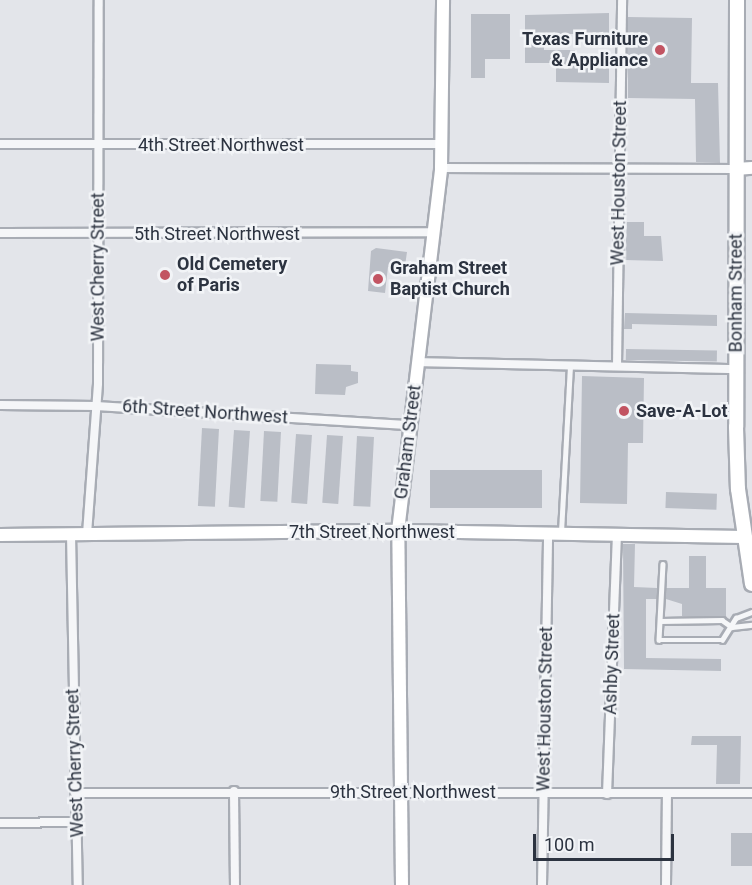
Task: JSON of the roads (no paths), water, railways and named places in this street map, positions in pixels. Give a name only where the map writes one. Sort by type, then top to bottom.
[{"type":"main road","name":"Bonham Street","points":[[737,0],[735,369],[752,584]]},
{"type":"street","name":"West Cherry Street","points":[[87,534],[96,406],[99,0]]},
{"type":"street","name":"Graham Street","points":[[402,885],[398,531],[441,168],[443,0]]},
{"type":"street","name":"West Houston Street","points":[[617,366],[621,0]]},
{"type":"street","name":"4th Street Northwest","points":[[0,144],[98,146],[442,144]]},
{"type":"street","points":[[441,168],[752,168]]},
{"type":"street","name":"5th Street Northwest","points":[[0,233],[435,232]]},
{"type":"street","points":[[418,362],[735,369]]},
{"type":"street","name":"6th Street Northwest","points":[[0,405],[96,406],[410,425]]},
{"type":"street","name":"7th Street Northwest","points":[[0,535],[398,531],[561,532],[747,537]]},
{"type":"street","name":"West Houston Street","points":[[542,885],[548,532]]},
{"type":"street","name":"Ashby Street","points":[[607,794],[617,533]]},
{"type":"street","name":"West Cherry Street","points":[[71,534],[78,885]]},
{"type":"street","points":[[234,791],[235,885]]},
{"type":"street","name":"9th Street Northwest","points":[[75,793],[234,791],[543,792],[667,795],[752,793]]},
{"type":"street","points":[[666,885],[667,795]]},
{"type":"street","points":[[0,824],[77,822]]},
{"type":"lane","points":[[561,532],[570,365]]},
{"type":"lane","points":[[663,564],[659,640],[722,640],[736,618],[752,612]]},
{"type":"lane","points":[[660,621],[722,620],[732,627],[752,625]]},
{"type":"place","name":"Texas Furniture & Appliance","points":[[660,50]]},
{"type":"place","name":"Old Cemetery of Paris","points":[[165,275]]},
{"type":"place","name":"Graham Street Baptist Church","points":[[378,279]]},
{"type":"place","name":"Save-A-Lot","points":[[624,411]]}]
